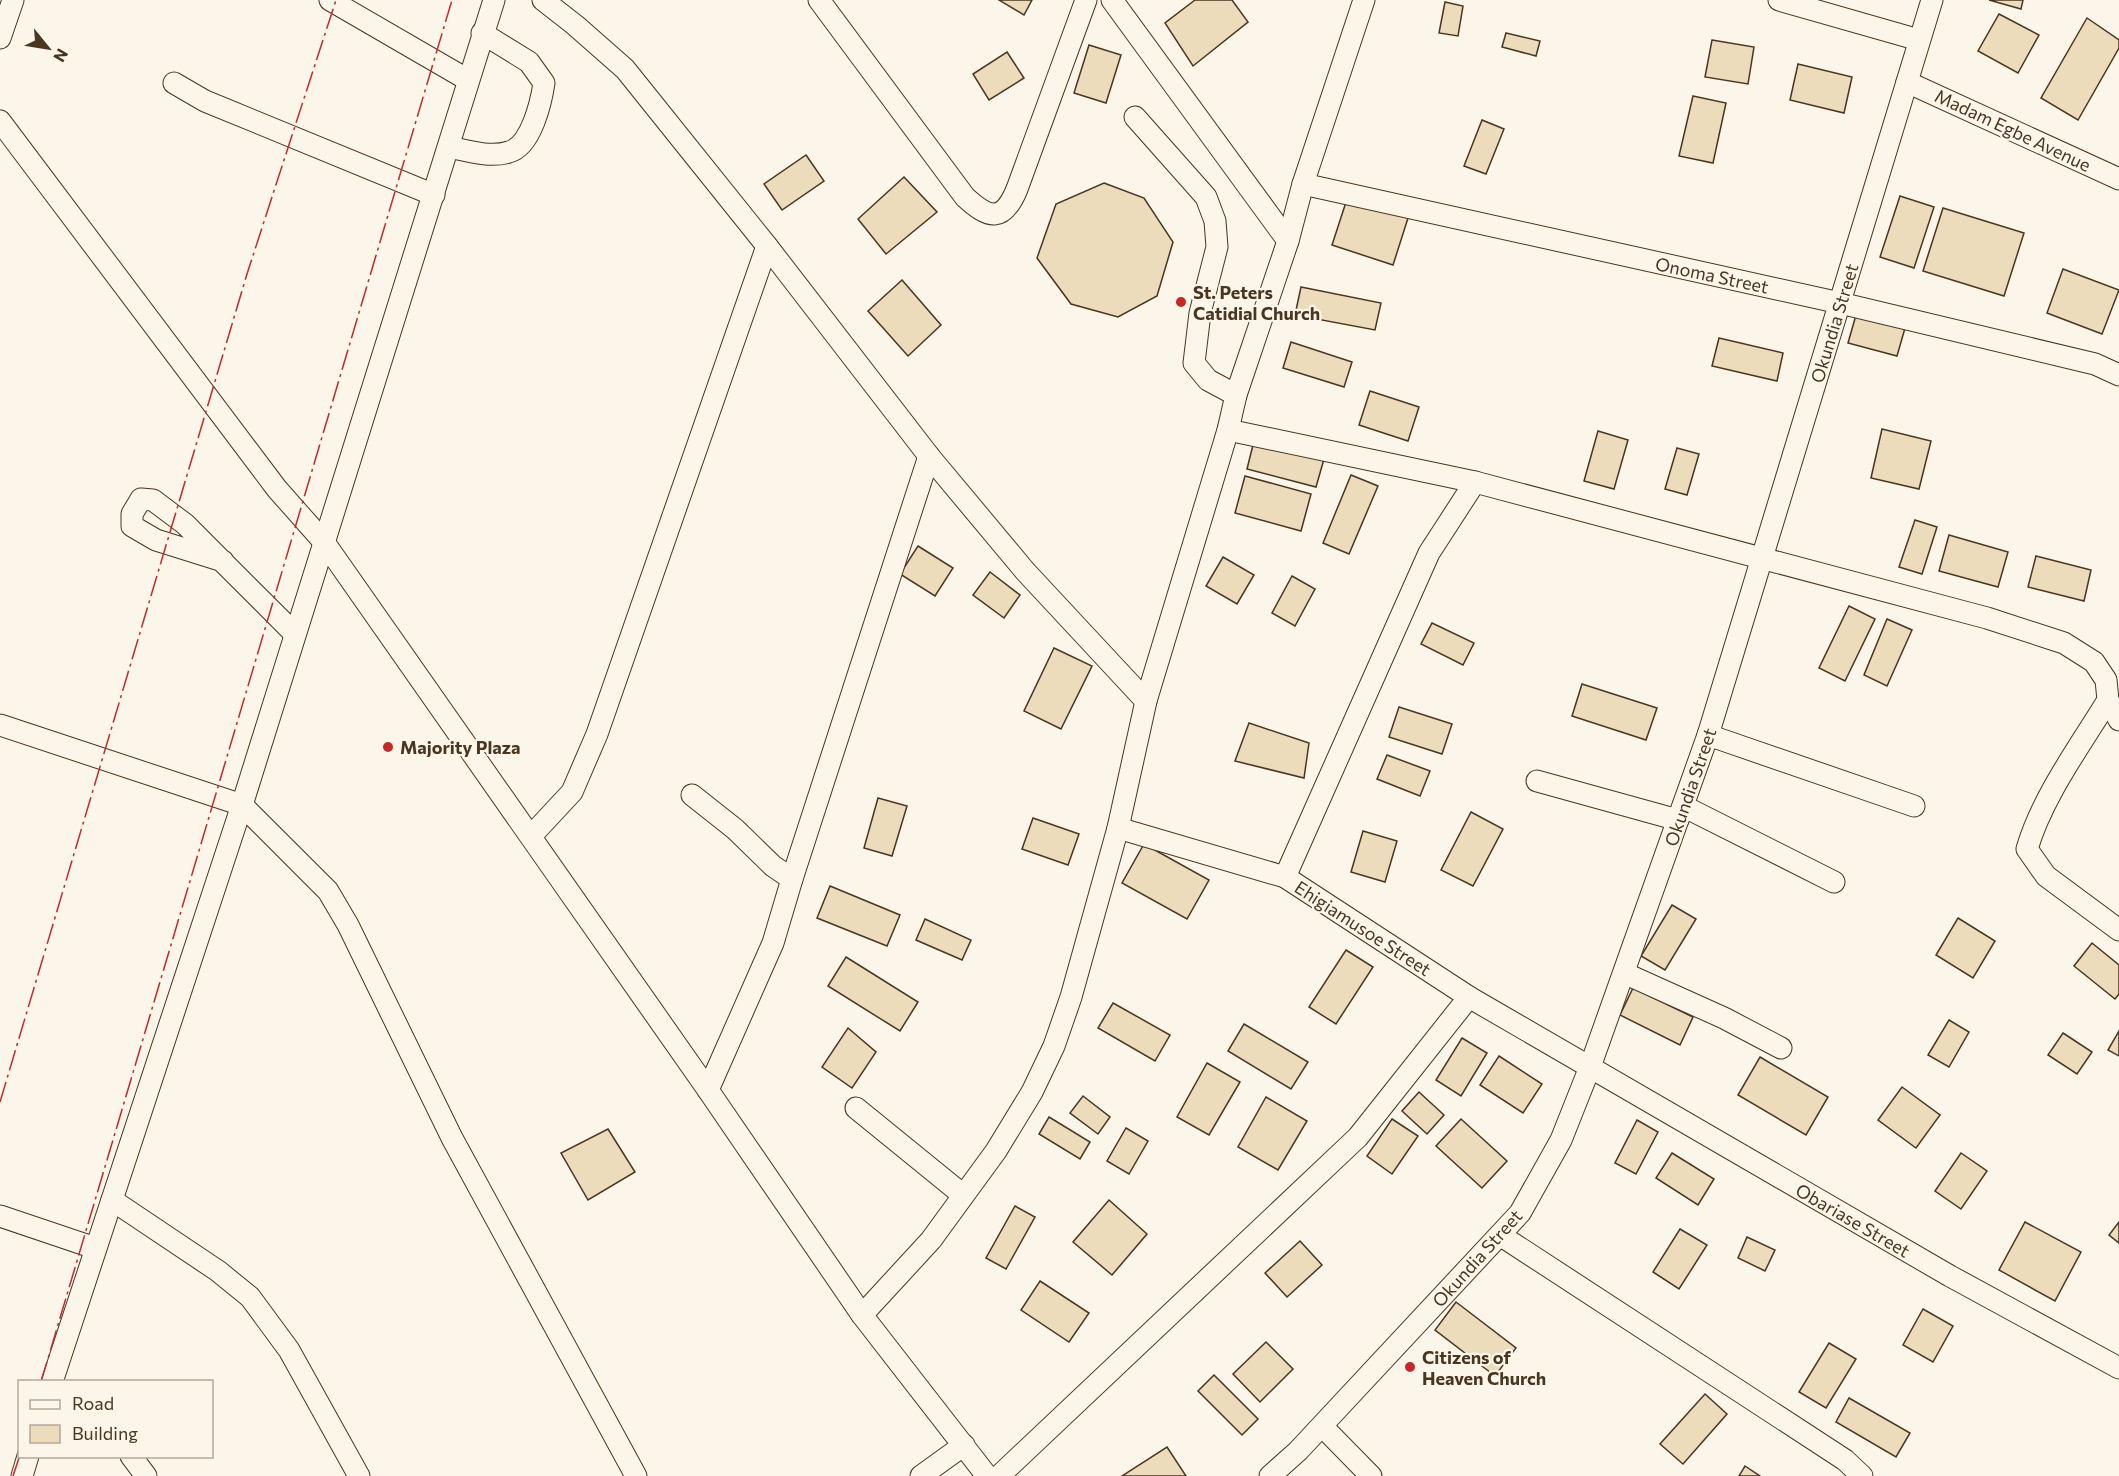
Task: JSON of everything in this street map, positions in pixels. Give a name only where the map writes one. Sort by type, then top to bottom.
[{"type":"street","points":[[0,38],[13,0]]},
{"type":"street","points":[[330,0],[468,80]]},
{"type":"street","points":[[53,1380],[242,805],[494,0]]},
{"type":"street","points":[[543,0],[625,69],[767,246],[929,456],[1025,571],[1146,701]]},
{"type":"street","points":[[819,0],[965,197],[982,212],[994,214],[1003,210],[1012,201],[1086,0]]},
{"type":"street","points":[[1112,0],[1288,241]]},
{"type":"street","points":[[862,1315],[931,1240],[996,1151],[1032,1092],[1054,1046],[1071,997],[1118,828],[1146,701],[1228,430],[1236,395],[1288,241],[1303,184],[1364,0]]},
{"type":"street","points":[[1779,0],[1919,40]]},
{"type":"street","name":"Okundia Street","points":[[1270,1476],[1322,1426],[1520,1213],[1562,1140],[1708,735],[1932,0]]},
{"type":"street","points":[[449,147],[486,154],[511,152],[526,137],[540,108],[544,83],[529,62],[482,33]]},
{"type":"street","name":"Madam Egbe Avenue","points":[[1906,82],[2119,178]]},
{"type":"street","points":[[174,83],[205,101],[434,195]]},
{"type":"street","points":[[1135,117],[1206,197],[1215,221],[1217,247],[1200,313],[1194,363],[1208,380],[1236,395]]},
{"type":"street","points":[[0,121],[277,489],[324,542],[708,1090],[862,1315],[987,1476]]},
{"type":"street","name":"Onoma Street","points":[[1303,184],[1839,303],[2094,364],[2119,375]]},
{"type":"street","points":[[531,836],[572,792],[597,734],[767,246]]},
{"type":"street","points":[[1228,430],[1475,482],[1987,618],[2064,643],[2094,662],[2106,680],[2108,700],[2119,720]]},
{"type":"street","points":[[708,1090],[773,943],[929,456]]},
{"type":"street","points":[[1285,877],[1429,553],[1475,482]]},
{"type":"street","points":[[223,561],[295,634]]},
{"type":"street","points":[[2108,700],[2046,802],[2027,849],[2046,876],[2119,930]]},
{"type":"street","points":[[0,725],[242,805],[328,891],[362,953],[452,1138],[636,1476]]},
{"type":"street","points":[[1708,735],[1914,806]]},
{"type":"street","points":[[1537,781],[1680,813],[1834,882]]},
{"type":"street","points":[[692,795],[735,829],[773,866],[792,879]]},
{"type":"street","name":"Ehigiamusoe Street","points":[[1118,828],[1285,877],[1469,997],[1590,1067]]},
{"type":"street","points":[[1624,973],[1724,1018],[1781,1048]]},
{"type":"street","points":[[999,1476],[1358,1137],[1469,997]]},
{"type":"street","name":"Obariase Street","points":[[1590,1067],[1950,1276],[2119,1368]]},
{"type":"street","points":[[856,1108],[963,1195]]},
{"type":"street","points":[[112,1200],[218,1271],[250,1298],[289,1350],[360,1476]]},
{"type":"street","points":[[0,1216],[95,1248]]},
{"type":"street","points":[[1500,1235],[1845,1460],[1862,1476]]},
{"type":"street","points":[[1322,1426],[1371,1476]]},
{"type":"street","points":[[921,1476],[964,1445]]},
{"type":"street","points":[[22,1476],[27,1458]]},
{"type":"street","points":[[132,1458],[146,1476]]},
{"type":"building","points":[[999,0],[1032,0],[1024,15]]},
{"type":"building","points":[[1195,0],[1232,0],[1248,22],[1193,66],[1165,23]]},
{"type":"building","points":[[1989,0],[2023,0],[2021,9]]},
{"type":"building","points":[[1445,2],[1463,6],[1458,36],[1439,33]]},
{"type":"building","points":[[1999,14],[2039,35],[2018,73],[1978,51]]},
{"type":"building","points":[[2087,18],[2119,40],[2119,48],[2078,120],[2041,98]]},
{"type":"building","points":[[1506,33],[1540,41],[1536,56],[1502,47]]},
{"type":"building","points":[[1712,40],[1754,47],[1748,84],[1705,77]]},
{"type":"building","points":[[1089,45],[1121,55],[1106,103],[1074,93]]},
{"type":"building","points":[[1007,52],[1024,78],[989,100],[973,74]]},
{"type":"building","points":[[1798,64],[1852,77],[1844,113],[1790,100]]},
{"type":"building","points":[[1693,96],[1726,103],[1713,163],[1679,156]]},
{"type":"building","points":[[1482,120],[1504,129],[1486,174],[1464,166]]},
{"type":"building","points":[[806,155],[824,181],[782,210],[764,184]]},
{"type":"building","points":[[904,177],[937,212],[886,254],[858,219]]},
{"type":"building","points":[[1104,183],[1144,198],[1173,242],[1157,296],[1118,317],[1071,304],[1037,258],[1056,204]]},
{"type":"building","points":[[1348,196],[1409,215],[1393,265],[1332,245]]},
{"type":"building","points":[[1900,196],[1934,207],[1914,268],[1880,257]]},
{"type":"building","points":[[1943,208],[2024,233],[2004,296],[1923,271]]},
{"type":"building","points":[[2063,269],[2119,290],[2102,334],[2047,313]]},
{"type":"building","points":[[902,280],[941,325],[908,356],[868,311]]},
{"type":"building","points":[[1301,287],[1381,303],[1375,330],[1295,315]]},
{"type":"building","points":[[1856,315],[1905,328],[1897,356],[1848,343]]},
{"type":"building","points":[[1719,338],[1783,353],[1777,381],[1712,366]]},
{"type":"building","points":[[1291,342],[1352,362],[1344,387],[1283,368]]},
{"type":"building","points":[[1370,391],[1419,407],[1408,441],[1359,425]]},
{"type":"building","points":[[1882,429],[1931,441],[1919,489],[1871,478]]},
{"type":"building","points":[[1598,431],[1628,440],[1614,489],[1584,481]]},
{"type":"building","points":[[1254,441],[1324,459],[1316,487],[1247,469]]},
{"type":"building","points":[[1677,448],[1699,454],[1687,495],[1665,489]]},
{"type":"building","points":[[1351,475],[1378,486],[1349,554],[1323,543]]},
{"type":"building","points":[[1245,476],[1311,494],[1301,531],[1235,513]]},
{"type":"building","points":[[1915,520],[1937,527],[1922,574],[1899,567]]},
{"type":"building","points":[[1949,535],[2008,552],[1998,587],[1939,571]]},
{"type":"building","points":[[918,546],[953,568],[935,596],[900,574]]},
{"type":"building","points":[[2036,556],[2091,570],[2084,601],[2028,587]]},
{"type":"building","points":[[1223,557],[1254,575],[1237,604],[1206,586]]},
{"type":"building","points":[[990,572],[1020,595],[1004,618],[973,595]]},
{"type":"building","points":[[1292,576],[1315,589],[1295,626],[1272,613]]},
{"type":"building","points":[[1849,606],[1875,619],[1845,681],[1819,668]]},
{"type":"building","points":[[1887,619],[1912,630],[1887,686],[1864,675]]},
{"type":"building","points":[[1432,623],[1474,643],[1463,665],[1421,644]]},
{"type":"building","points":[[1054,648],[1092,666],[1061,729],[1024,711]]},
{"type":"building","points":[[1582,684],[1657,708],[1646,740],[1572,716]]},
{"type":"building","points":[[1399,707],[1452,724],[1442,754],[1389,737]]},
{"type":"building","points":[[1249,723],[1309,743],[1304,778],[1235,761]]},
{"type":"building","points":[[1387,755],[1430,771],[1420,796],[1377,779]]},
{"type":"building","points":[[878,798],[907,806],[892,856],[864,848]]},
{"type":"building","points":[[1471,812],[1503,829],[1473,886],[1441,870]]},
{"type":"building","points":[[1033,818],[1079,834],[1068,865],[1022,849]]},
{"type":"building","points":[[1363,831],[1397,841],[1385,882],[1351,872]]},
{"type":"building","points":[[1144,844],[1209,880],[1187,919],[1122,883]]},
{"type":"building","points":[[830,886],[900,915],[887,946],[817,918]]},
{"type":"building","points":[[1672,905],[1696,919],[1665,970],[1641,956]]},
{"type":"building","points":[[1958,918],[1995,941],[1973,978],[1936,955]]},
{"type":"building","points":[[925,919],[971,940],[962,960],[916,940]]},
{"type":"building","points":[[2092,943],[2119,965],[2119,994],[2115,999],[2074,966]]},
{"type":"building","points":[[1346,950],[1373,967],[1336,1024],[1309,1007]]},
{"type":"building","points":[[846,957],[918,1002],[900,1031],[828,986]]},
{"type":"building","points":[[1633,988],[1693,1017],[1680,1045],[1620,1015]]},
{"type":"building","points":[[1113,1003],[1170,1035],[1155,1061],[1098,1028]]},
{"type":"building","points":[[1949,1020],[1969,1032],[1949,1067],[1928,1055]]},
{"type":"building","points":[[1244,1024],[1308,1062],[1291,1089],[1228,1051]]},
{"type":"building","points":[[848,1028],[876,1052],[852,1088],[822,1067]]},
{"type":"building","points":[[2119,1031],[2119,1056],[2108,1050]]},
{"type":"building","points":[[2063,1033],[2092,1052],[2077,1074],[2048,1055]]},
{"type":"building","points":[[1462,1038],[1487,1053],[1461,1096],[1436,1080]]},
{"type":"building","points":[[1499,1056],[1542,1084],[1523,1113],[1480,1085]]},
{"type":"building","points":[[1760,1057],[1828,1097],[1806,1135],[1738,1095]]},
{"type":"building","points":[[1207,1063],[1240,1082],[1209,1135],[1177,1117]]},
{"type":"building","points":[[1902,1087],[1940,1115],[1916,1148],[1878,1120]]},
{"type":"building","points":[[1419,1092],[1444,1115],[1427,1134],[1402,1111]]},
{"type":"building","points":[[1083,1096],[1110,1117],[1098,1134],[1070,1113]]},
{"type":"building","points":[[1266,1097],[1307,1121],[1278,1170],[1238,1147]]},
{"type":"building","points":[[1049,1117],[1090,1142],[1080,1159],[1039,1134]]},
{"type":"building","points":[[1392,1119],[1418,1136],[1392,1174],[1367,1156]]},
{"type":"building","points":[[1461,1119],[1507,1161],[1482,1188],[1436,1146]]},
{"type":"building","points":[[1637,1120],[1658,1132],[1636,1174],[1615,1163]]},
{"type":"building","points":[[1126,1128],[1148,1141],[1129,1174],[1107,1161]]},
{"type":"building","points":[[608,1129],[635,1172],[588,1200],[561,1153]]},
{"type":"building","points":[[1672,1153],[1714,1179],[1698,1205],[1656,1178]]},
{"type":"building","points":[[1961,1153],[1987,1171],[1961,1209],[1935,1191]]},
{"type":"building","points":[[1109,1200],[1147,1234],[1112,1275],[1073,1242]]},
{"type":"building","points":[[1015,1206],[1035,1217],[1006,1269],[986,1258]]},
{"type":"building","points":[[2025,1222],[2081,1252],[2055,1301],[1999,1270]]},
{"type":"building","points":[[2119,1222],[2119,1243],[2109,1235]]},
{"type":"building","points":[[1680,1229],[1707,1245],[1679,1289],[1653,1272]]},
{"type":"building","points":[[1747,1237],[1775,1250],[1765,1271],[1738,1258]]},
{"type":"building","points":[[1300,1241],[1322,1265],[1287,1297],[1265,1273]]},
{"type":"building","points":[[1040,1281],[1089,1313],[1069,1342],[1021,1310]]},
{"type":"building","points":[[1456,1302],[1516,1348],[1495,1376],[1435,1330]]},
{"type":"building","points":[[1923,1309],[1953,1326],[1933,1362],[1903,1345]]},
{"type":"building","points":[[1266,1342],[1293,1369],[1260,1402],[1233,1374]]},
{"type":"building","points":[[1829,1343],[1856,1359],[1826,1408],[1799,1392]]},
{"type":"building","points":[[1214,1375],[1258,1419],[1242,1435],[1198,1391]]},
{"type":"building","points":[[1705,1394],[1727,1414],[1683,1464],[1660,1444]]},
{"type":"building","points":[[1849,1398],[1910,1433],[1896,1457],[1836,1422]]},
{"type":"building","points":[[1167,1447],[1186,1476],[1122,1476]]},
{"type":"building","points":[[1745,1466],[1760,1476],[1739,1476]]},
{"type":"power","points":[[0,1102],[247,274],[336,0]]},
{"type":"power","points":[[42,1380],[452,0]]},
{"type":"power","points":[[13,1476],[19,1458]]},
{"type":"place","name":"St. Peters Catidial Church","points":[[1181,302]]},
{"type":"place","name":"Majority Plaza","points":[[388,747]]},
{"type":"place","name":"Citizens of Heaven Church","points":[[1410,1367]]}]
